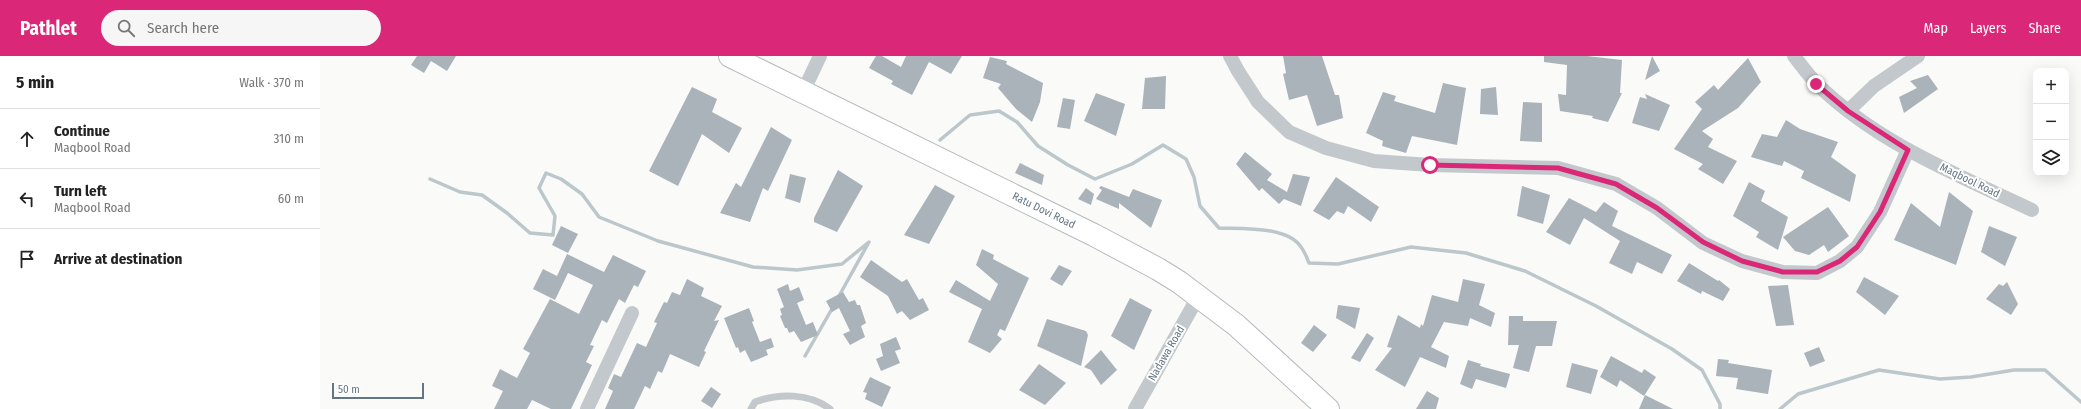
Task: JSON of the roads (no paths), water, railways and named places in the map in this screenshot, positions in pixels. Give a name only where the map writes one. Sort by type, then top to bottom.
[{"type":"main road","name":"Ratu Dovi Road","points":[[730,56],[1094,235],[1158,269],[1236,325],[1328,409]]},
{"type":"street","points":[[803,92],[820,56]]},
{"type":"street","points":[[1230,56],[1258,102],[1278,122],[1289,132],[1326,148],[1374,161],[1430,165],[1558,168],[1616,184],[1657,208],[1703,242],[1742,261],[1783,272],[1817,272],[1840,261],[1857,247],[1880,212],[1908,150]]},
{"type":"street","name":"Maqbool Road","points":[[1794,56],[1816,84],[1848,111],[1908,150],[2032,210]]},
{"type":"street","points":[[1848,111],[1874,86],[1918,56]]},
{"type":"street","name":"Nadawa Road","points":[[1135,409],[1198,297]]},
{"type":"street","points":[[587,409],[632,313]]},
{"type":"lane","points":[[751,409],[755,402],[766,397],[782,396],[809,398],[820,401],[830,409]]},
{"type":"waterway","points":[[940,140],[970,115],[999,111],[1017,122],[1038,146],[1068,165],[1095,179],[1132,164],[1163,145],[1186,159],[1194,177],[1200,206],[1219,228],[1263,230],[1286,235],[1301,247],[1309,263],[1338,264],[1411,247],[1466,253],[1525,271],[1596,306],[1672,349],[1702,370],[1720,404],[1720,409]]},
{"type":"waterway","points":[[430,179],[460,192],[482,195],[507,213],[530,233],[553,235],[555,216],[539,188],[546,173],[561,179],[582,194],[599,217],[658,241],[753,267],[797,270],[842,264],[869,242],[839,296]]},
{"type":"waterway","points":[[805,356],[833,307]]},
{"type":"waterway","points":[[1780,409],[1798,394],[1879,370],[1940,379],[1971,377],[2014,370],[2045,370],[2081,402]]}]
